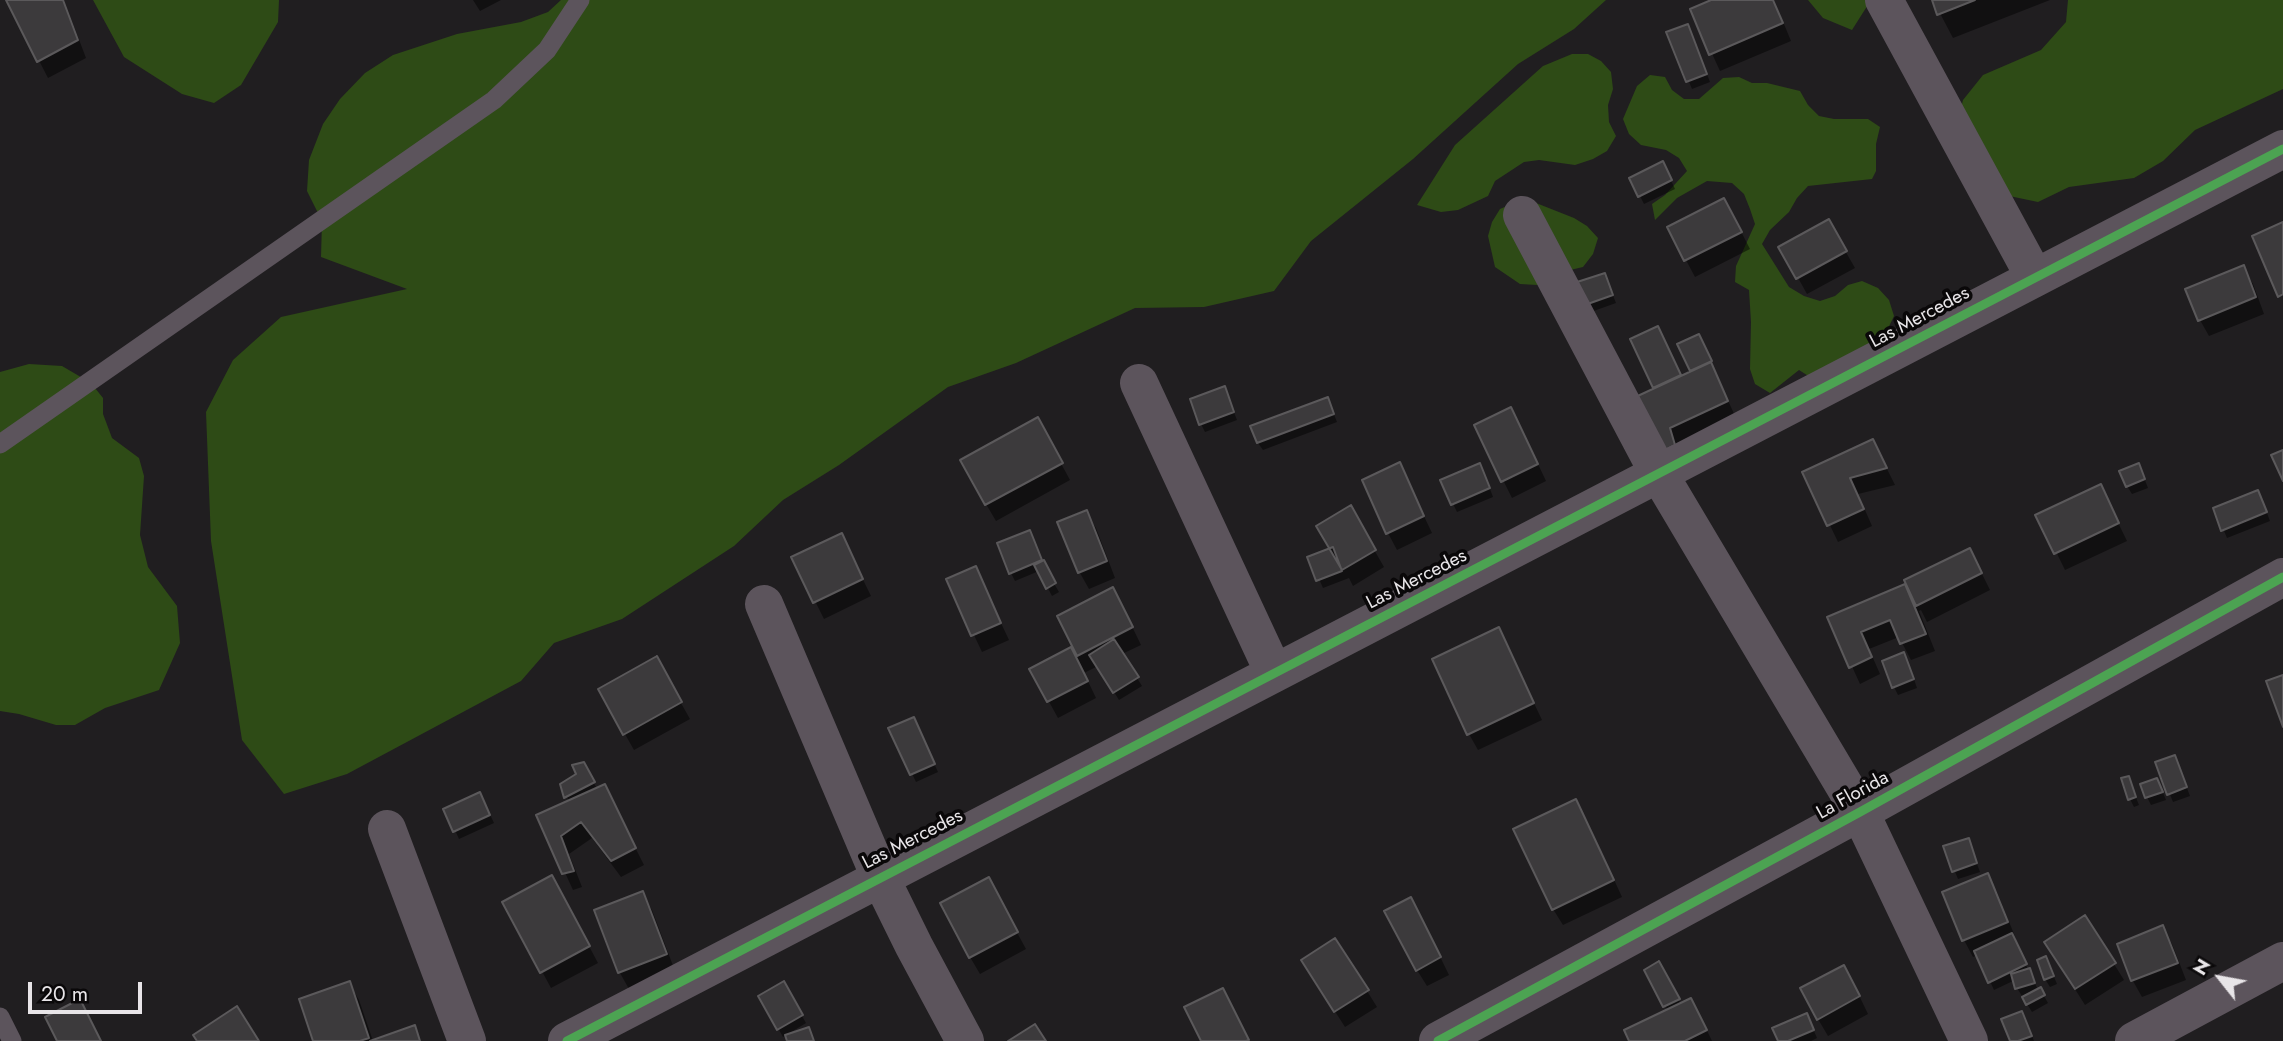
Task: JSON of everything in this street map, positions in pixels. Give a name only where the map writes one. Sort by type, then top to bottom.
[{"type":"street","points":[[1884,0],[2035,278]]},
{"type":"street","name":"Las Mercedes","points":[[567,1041],[2283,149]]},
{"type":"street","points":[[1522,215],[1659,474],[1860,812],[1969,1041]]},
{"type":"street","points":[[1139,383],[1274,673]]},
{"type":"street","name":"La Florida","points":[[1438,1041],[1860,812],[2283,577]]},
{"type":"street","points":[[764,604],[880,877],[965,1041]]},
{"type":"street","points":[[387,829],[467,1041]]},
{"type":"street","points":[[2134,1041],[2283,961]]},
{"type":"lane","points":[[0,444],[494,100],[547,50],[580,0]]},
{"type":"lane","points":[[0,1017],[12,1041]]},
{"type":"green space","points":[[93,0],[279,0],[278,22],[241,85],[214,103],[182,94],[124,57]]},
{"type":"green space","points":[[561,0],[1606,0],[1574,29],[1518,64],[1413,159],[1311,241],[1274,291],[1204,307],[1135,308],[1016,363],[948,387],[839,465],[783,500],[734,546],[622,619],[554,643],[521,681],[347,774],[284,794],[242,740],[211,541],[206,412],[233,360],[281,317],[407,289],[321,257],[322,221],[307,191],[309,160],[323,124],[340,99],[365,73],[393,55],[457,34],[521,22],[548,12]]},
{"type":"green space","points":[[1808,0],[1871,0],[1852,30],[1823,18]]},
{"type":"green space","points":[[2068,0],[2283,0],[2283,89],[2195,130],[2163,161],[2134,178],[2069,187],[2038,202],[1971,188],[1955,131],[1963,100],[1983,75],[2041,50],[2066,22]]},
{"type":"green space","points":[[1572,54],[1588,54],[1601,61],[1611,72],[1613,89],[1608,105],[1609,122],[1616,136],[1607,151],[1575,165],[1539,160],[1524,162],[1495,181],[1488,196],[1458,210],[1441,212],[1417,205],[1455,145],[1543,66]]},
{"type":"green space","points":[[1650,75],[1665,77],[1672,90],[1684,99],[1699,99],[1723,78],[1739,77],[1752,83],[1767,83],[1800,91],[1808,105],[1819,116],[1868,119],[1880,127],[1876,144],[1876,171],[1872,179],[1808,186],[1789,212],[1770,230],[1762,244],[1789,287],[1804,296],[1820,301],[1835,296],[1848,285],[1862,281],[1878,288],[1889,300],[1894,316],[1880,345],[1813,379],[1799,370],[1770,393],[1755,384],[1750,369],[1749,290],[1735,282],[1736,266],[1755,224],[1750,209],[1744,194],[1732,183],[1707,181],[1677,198],[1655,220],[1652,204],[1665,195],[1687,171],[1679,158],[1666,150],[1641,145],[1629,134],[1623,119],[1637,86]]},
{"type":"green space","points":[[1531,201],[1574,218],[1587,226],[1598,238],[1593,254],[1583,267],[1549,275],[1537,285],[1520,284],[1495,267],[1488,236],[1500,209],[1516,202]]},
{"type":"green space","points":[[29,364],[62,366],[91,383],[103,398],[103,414],[112,438],[139,458],[144,476],[140,535],[148,567],[177,606],[180,643],[159,690],[105,708],[75,725],[56,725],[0,711],[0,372]]},
{"type":"building","points":[[6,0],[63,0],[78,40],[37,62]]},
{"type":"building","points":[[1711,0],[1773,0],[1783,23],[1709,55],[1690,9]]},
{"type":"building","points":[[1932,0],[1975,0],[1937,15]]},
{"type":"building","points":[[1688,24],[1707,74],[1686,82],[1666,32]]},
{"type":"building","points":[[1663,161],[1672,180],[1638,197],[1629,178]]},
{"type":"building","points":[[1724,198],[1742,232],[1684,261],[1667,227]]},
{"type":"building","points":[[1829,219],[1847,251],[1796,279],[1778,247]]},
{"type":"building","points":[[2283,222],[2283,294],[2278,297],[2252,236]]},
{"type":"building","points":[[2244,265],[2256,297],[2198,321],[2185,289]]},
{"type":"building","points":[[1605,273],[1613,295],[1582,306],[1574,283]]},
{"type":"building","points":[[1658,326],[1681,375],[1653,388],[1630,339]]},
{"type":"building","points":[[1699,334],[1712,361],[1690,371],[1677,344]]},
{"type":"building","points":[[1711,362],[1728,401],[1670,428],[1675,445],[1655,455],[1629,400]]},
{"type":"building","points":[[1225,386],[1234,412],[1199,425],[1190,399]]},
{"type":"building","points":[[1328,397],[1334,414],[1257,443],[1250,426]]},
{"type":"building","points":[[1511,407],[1538,464],[1501,482],[1474,425]]},
{"type":"building","points":[[1038,417],[1063,463],[985,505],[960,460]]},
{"type":"building","points":[[1873,439],[1887,468],[1850,478],[1864,509],[1827,526],[1802,472]]},
{"type":"building","points":[[2283,450],[2283,481],[2271,455]]},
{"type":"building","points":[[1400,462],[1424,516],[1386,534],[1362,480]]},
{"type":"building","points":[[1480,463],[1490,488],[1451,505],[1440,480]]},
{"type":"building","points":[[2139,463],[2145,479],[2126,487],[2119,471]]},
{"type":"building","points":[[2101,484],[2119,523],[2054,554],[2035,515]]},
{"type":"building","points":[[2258,490],[2267,512],[2221,531],[2213,508]]},
{"type":"building","points":[[1351,505],[1376,550],[1342,570],[1316,526]]},
{"type":"building","points":[[1087,510],[1107,561],[1078,573],[1057,522]]},
{"type":"building","points":[[1030,530],[1042,560],[1009,574],[997,543]]},
{"type":"building","points":[[842,533],[863,579],[813,603],[791,557]]},
{"type":"building","points":[[1333,547],[1342,571],[1316,581],[1307,557]]},
{"type":"building","points":[[1970,548],[1982,573],[1916,606],[1904,580]]},
{"type":"building","points":[[1044,560],[1056,583],[1046,589],[1034,565]]},
{"type":"building","points":[[976,566],[1001,623],[971,636],[946,579]]},
{"type":"building","points":[[1905,584],[1926,634],[1900,644],[1890,620],[1861,632],[1872,657],[1849,668],[1827,617]]},
{"type":"building","points":[[1113,587],[1133,627],[1077,656],[1057,616]]},
{"type":"building","points":[[1499,627],[1534,703],[1467,735],[1432,659]]},
{"type":"building","points":[[1114,639],[1139,677],[1113,693],[1089,655]]},
{"type":"building","points":[[1071,647],[1088,681],[1047,702],[1029,669]]},
{"type":"building","points":[[1904,652],[1914,679],[1892,688],[1882,661]]},
{"type":"building","points":[[657,656],[682,702],[623,735],[598,689]]},
{"type":"building","points":[[2283,675],[2283,727],[2266,681]]},
{"type":"building","points":[[914,717],[935,764],[910,775],[888,728]]},
{"type":"building","points":[[2175,755],[2187,787],[2167,795],[2155,762]]},
{"type":"building","points":[[584,762],[595,782],[564,798],[560,784],[576,774],[572,765]]},
{"type":"building","points":[[2129,776],[2136,797],[2128,800],[2121,778]]},
{"type":"building","points":[[2157,778],[2163,792],[2145,798],[2140,784]]},
{"type":"building","points":[[605,784],[636,848],[611,861],[581,822],[561,836],[574,871],[562,874],[536,815]]},
{"type":"building","points":[[480,792],[490,815],[453,832],[443,809]]},
{"type":"building","points":[[1576,799],[1614,880],[1552,910],[1513,829]]},
{"type":"building","points":[[1969,838],[1977,863],[1952,872],[1943,846]]},
{"type":"building","points":[[1988,873],[2008,922],[1962,941],[1942,892]]},
{"type":"building","points":[[552,875],[590,946],[540,973],[502,902]]},
{"type":"building","points":[[989,877],[1018,932],[969,958],[940,903]]},
{"type":"building","points":[[643,891],[667,954],[618,973],[594,910]]},
{"type":"building","points":[[1411,897],[1441,957],[1416,971],[1384,911]]},
{"type":"building","points":[[2085,915],[2116,963],[2075,989],[2044,942]]},
{"type":"building","points":[[2163,925],[2178,963],[2131,981],[2117,944]]},
{"type":"building","points":[[2012,933],[2027,964],[1988,983],[1974,951]]},
{"type":"building","points":[[1335,938],[1369,990],[1334,1012],[1301,960]]},
{"type":"building","points":[[2046,956],[2054,976],[2044,980],[2037,960]]},
{"type":"building","points":[[1659,961],[1680,999],[1663,1007],[1644,970]]},
{"type":"building","points":[[1844,965],[1860,996],[1817,1020],[1800,988]]},
{"type":"building","points":[[2030,968],[2035,983],[2015,989],[2011,974]]},
{"type":"building","points":[[350,981],[369,1038],[360,1041],[313,1041],[299,999]]},
{"type":"building","points":[[784,981],[803,1015],[777,1030],[758,996]]},
{"type":"building","points":[[2041,987],[2045,995],[2026,1005],[2022,997]]},
{"type":"building","points":[[1223,988],[1249,1040],[1201,1041],[1184,1007]]},
{"type":"building","points":[[1691,998],[1707,1030],[1685,1041],[1629,1041],[1624,1030]]},
{"type":"building","points":[[80,999],[101,1041],[57,1041],[45,1017]]},
{"type":"building","points":[[237,1006],[259,1041],[197,1041],[193,1035]]},
{"type":"building","points":[[2022,1011],[2032,1036],[2010,1041],[2001,1019]]},
{"type":"building","points":[[1807,1013],[1814,1030],[1788,1041],[1778,1041],[1772,1028]]},
{"type":"building","points":[[1035,1024],[1046,1041],[1008,1041]]},
{"type":"building","points":[[415,1025],[420,1041],[370,1041]]},
{"type":"building","points":[[809,1027],[814,1041],[787,1041],[785,1035]]},
{"type":"cycle path","points":[[567,1041],[2283,149]]},
{"type":"cycle path","points":[[1438,1041],[1860,812],[2283,577]]}]
